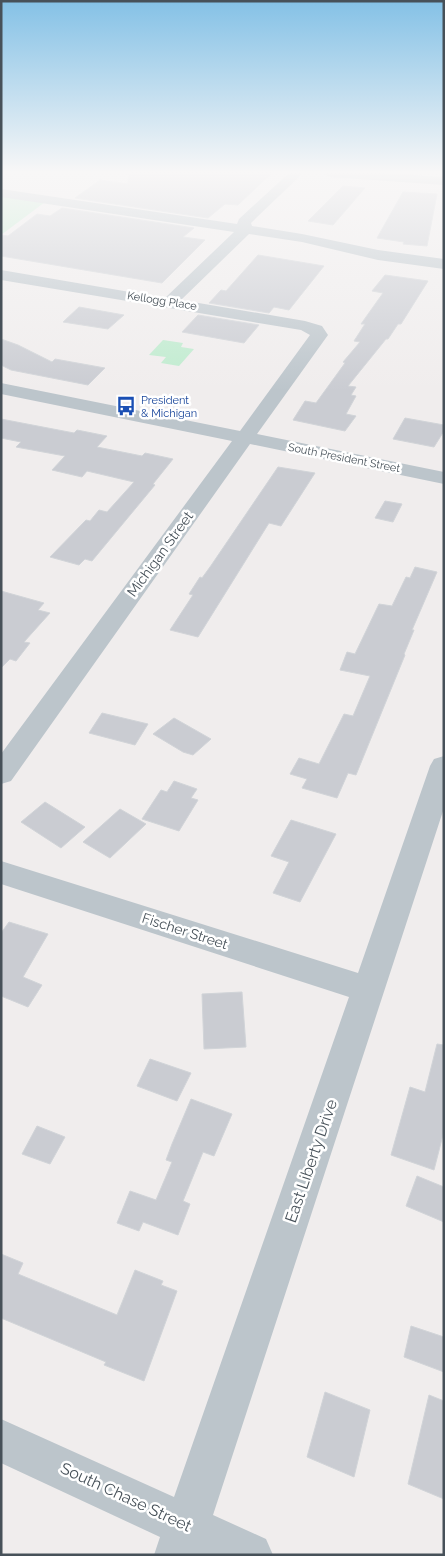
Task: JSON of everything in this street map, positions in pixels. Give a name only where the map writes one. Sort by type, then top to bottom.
[{"type":"street","points":[[169,303],[229,246]]},
{"type":"street","points":[[336,246],[378,255],[444,264]]},
{"type":"street","name":"Kellogg Place","points":[[1,275],[305,326],[316,330],[319,335]]},
{"type":"street","name":"Michigan Street","points":[[1,774],[319,335]]},
{"type":"street","name":"South President Street","points":[[1,388],[444,478]]},
{"type":"street","name":"East Liberty Drive","points":[[183,1540],[444,766]]},
{"type":"street","name":"Fischer Street","points":[[1,872],[369,990]]},
{"type":"street","name":"South Chase Street","points":[[1,1440],[183,1540],[250,1555]]},
{"type":"green space","points":[[163,340],[183,343],[181,347],[194,349],[179,366],[161,363],[166,357],[149,355]]},
{"type":"building","points":[[1,246],[199,246],[162,283],[1,256]]},
{"type":"building","points":[[258,255],[324,266],[289,310],[274,307],[269,313],[209,303],[221,290],[226,291]]},
{"type":"building","points":[[385,275],[428,281],[401,324],[398,324],[388,339],[386,339],[348,386],[356,387],[351,395],[356,396],[346,414],[356,416],[345,431],[293,420],[305,401],[316,403],[345,363],[343,362],[360,342],[354,341],[365,324],[361,324],[383,293],[372,291]]},
{"type":"building","points":[[79,307],[124,315],[108,329],[63,322]]},
{"type":"building","points":[[198,315],[259,325],[244,343],[182,332]]},
{"type":"building","points":[[1,339],[18,345],[52,362],[55,359],[105,368],[88,385],[11,370],[1,365]]},
{"type":"building","points":[[405,418],[444,425],[444,431],[434,447],[393,439]]},
{"type":"building","points":[[1,419],[74,433],[77,430],[107,436],[97,447],[142,456],[145,453],[173,459],[153,484],[155,485],[92,561],[85,559],[79,565],[50,557],[86,520],[90,521],[99,510],[107,512],[134,482],[87,471],[82,477],[52,470],[65,456],[16,447],[21,442],[1,438]]},
{"type":"building","points":[[278,467],[315,473],[281,526],[269,523],[198,637],[170,630],[193,595],[189,594],[200,577],[202,578],[210,567]]},
{"type":"building","points":[[385,501],[402,504],[393,522],[375,518]]},
{"type":"building","points":[[415,567],[437,572],[412,630],[414,630],[405,655],[356,775],[348,773],[337,798],[302,788],[307,779],[290,774],[299,758],[319,764],[344,714],[353,716],[370,676],[340,670],[347,652],[355,654],[379,604],[392,606],[406,577],[410,578]]},
{"type":"building","points":[[1,591],[44,603],[38,610],[50,613],[24,642],[30,643],[16,661],[10,659],[1,668]]},
{"type":"building","points":[[102,713],[148,724],[135,745],[89,733]]},
{"type":"building","points":[[174,718],[211,739],[193,755],[183,752],[153,734]]},
{"type":"building","points":[[174,781],[197,789],[191,798],[198,800],[179,831],[142,819],[161,790],[167,792]]},
{"type":"building","points":[[45,802],[85,827],[61,848],[21,822]]},
{"type":"building","points":[[120,809],[146,824],[110,858],[83,842]]},
{"type":"building","points":[[291,820],[336,834],[300,902],[273,893],[289,862],[271,856]]},
{"type":"building","points":[[9,922],[48,934],[23,977],[42,985],[28,1007],[1,996],[1,933]]},
{"type":"building","points":[[242,992],[246,1047],[204,1049],[202,994]]},
{"type":"building","points":[[437,1044],[444,1045],[444,1131],[434,1170],[391,1155],[410,1087],[425,1092]]},
{"type":"building","points":[[150,1059],[191,1073],[177,1101],[137,1086]]},
{"type":"building","points":[[191,1099],[232,1114],[214,1156],[203,1152],[183,1201],[190,1204],[178,1235],[143,1222],[139,1231],[117,1223],[130,1191],[156,1200],[172,1162],[166,1160]]},
{"type":"building","points":[[37,1126],[65,1137],[50,1164],[22,1154]]},
{"type":"building","points":[[417,1176],[444,1187],[444,1222],[406,1206]]},
{"type":"building","points":[[1,1254],[23,1263],[18,1274],[117,1315],[135,1270],[163,1281],[161,1285],[177,1291],[144,1381],[104,1365],[106,1362],[1,1318]]},
{"type":"building","points":[[411,1326],[444,1337],[444,1372],[404,1357]]},
{"type":"building","points":[[325,1392],[370,1410],[354,1477],[307,1457]]},
{"type":"building","points":[[429,1395],[444,1401],[444,1499],[408,1484]]},
{"type":"place","name":"President & Michigan","points":[[126,406]]}]
